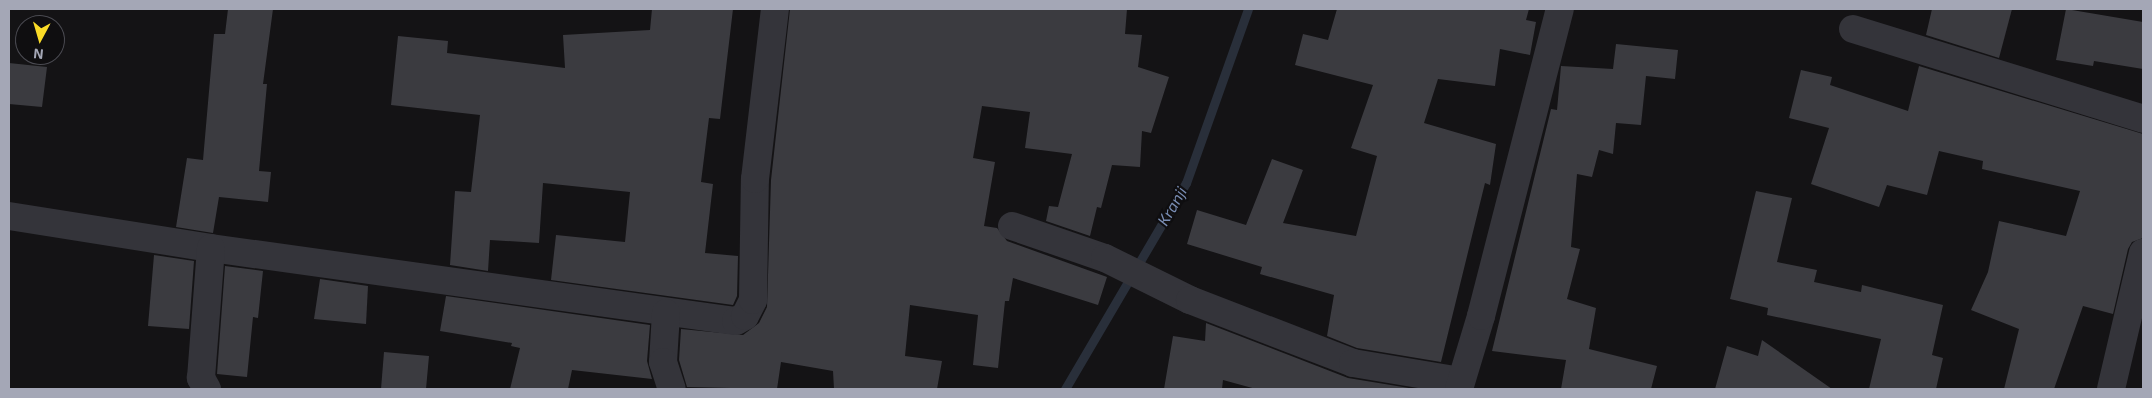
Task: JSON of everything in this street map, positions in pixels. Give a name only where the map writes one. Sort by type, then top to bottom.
[{"type":"street","points":[[9,216],[211,248],[666,313],[736,321],[751,309],[755,179],[775,9]]},
{"type":"street","points":[[1012,226],[1105,258],[1190,300],[1345,360],[1460,385],[1560,9]]},
{"type":"street","points":[[1853,29],[2143,119]]},
{"type":"street","points":[[207,389],[201,378],[211,248]]},
{"type":"street","points":[[2110,389],[2143,253]]},
{"type":"street","points":[[666,313],[663,362],[672,389]]},
{"type":"building","points":[[228,9],[273,9],[263,84],[267,84],[259,171],[271,172],[268,202],[219,197],[213,233],[176,227],[187,158],[203,160],[214,34],[225,34]]},
{"type":"building","points":[[652,9],[733,9],[720,119],[709,118],[701,182],[713,184],[705,253],[738,256],[737,296],[733,305],[551,280],[556,235],[625,242],[630,192],[543,183],[539,243],[490,240],[488,271],[450,265],[455,191],[471,192],[480,115],[391,105],[398,36],[448,41],[447,53],[565,68],[563,35],[650,30]]},
{"type":"building","points":[[790,9],[1127,9],[1125,34],[1142,35],[1138,67],[1169,77],[1151,133],[1142,131],[1140,167],[1112,165],[1101,208],[1097,207],[1090,236],[1046,221],[1049,206],[1058,207],[1072,154],[1025,148],[1030,112],[982,106],[973,158],[995,162],[984,226],[997,228],[1007,241],[1107,277],[1098,305],[1013,278],[1009,301],[1005,301],[998,368],[973,365],[978,315],[910,305],[905,356],[942,361],[937,389],[834,389],[833,371],[781,362],[777,389],[687,387],[679,360],[681,329],[743,335],[759,323],[767,307],[771,180]]},
{"type":"building","points":[[1337,9],[1529,9],[1526,20],[1536,22],[1530,55],[1500,49],[1495,86],[1438,79],[1424,123],[1496,144],[1490,185],[1485,183],[1441,362],[1357,348],[1327,336],[1334,295],[1260,274],[1262,267],[1187,244],[1197,210],[1246,225],[1272,159],[1303,170],[1283,223],[1356,236],[1377,156],[1351,148],[1373,85],[1295,65],[1303,34],[1328,40]]},
{"type":"building","points":[[1932,9],[2012,9],[1999,58],[1926,35]]},
{"type":"building","points":[[2066,9],[2143,22],[2143,69],[2094,61],[2093,66],[2056,60]]},
{"type":"building","points":[[1616,44],[1678,50],[1675,79],[1646,76],[1641,125],[1616,123],[1613,154],[1599,150],[1592,177],[1577,174],[1571,247],[1580,249],[1567,299],[1596,308],[1589,349],[1657,366],[1651,389],[1561,389],[1566,360],[1492,351],[1551,109],[1557,110],[1561,66],[1613,69]]},
{"type":"building","points":[[9,63],[47,67],[42,107],[9,104]]},
{"type":"building","points":[[1919,66],[2143,134],[2143,238],[2132,242],[2128,249],[2113,314],[2083,306],[2054,389],[2004,389],[2019,329],[1971,310],[1988,272],[1999,221],[2066,236],[2080,191],[1982,169],[1983,161],[1939,151],[1927,195],[1887,185],[1879,207],[1811,184],[1829,128],[1789,118],[1801,70],[1832,77],[1830,85],[1908,111]]},
{"type":"building","points":[[1756,191],[1792,198],[1777,262],[1817,270],[1814,282],[1861,292],[1862,285],[1943,305],[1932,355],[1943,358],[1936,389],[1869,389],[1881,339],[1767,315],[1768,308],[1730,299]]},
{"type":"building","points":[[154,255],[194,261],[189,329],[148,326]]},
{"type":"building","points":[[225,266],[263,271],[258,318],[253,317],[247,377],[217,374]]},
{"type":"building","points":[[320,279],[368,286],[366,324],[314,319]]},
{"type":"building","points":[[446,296],[650,325],[647,361],[652,379],[572,370],[568,389],[510,389],[520,348],[511,346],[512,343],[440,331]]},
{"type":"building","points":[[1206,323],[1348,378],[1415,389],[1256,389],[1223,380],[1222,389],[1164,389],[1173,336],[1205,341]]},
{"type":"building","points":[[1762,340],[1832,389],[1715,389],[1727,346],[1758,356]]},
{"type":"building","points":[[384,352],[429,356],[426,389],[381,389]]},
{"type":"waterway","name":"Kranji","points":[[1065,389],[1186,183],[1248,9]]}]
